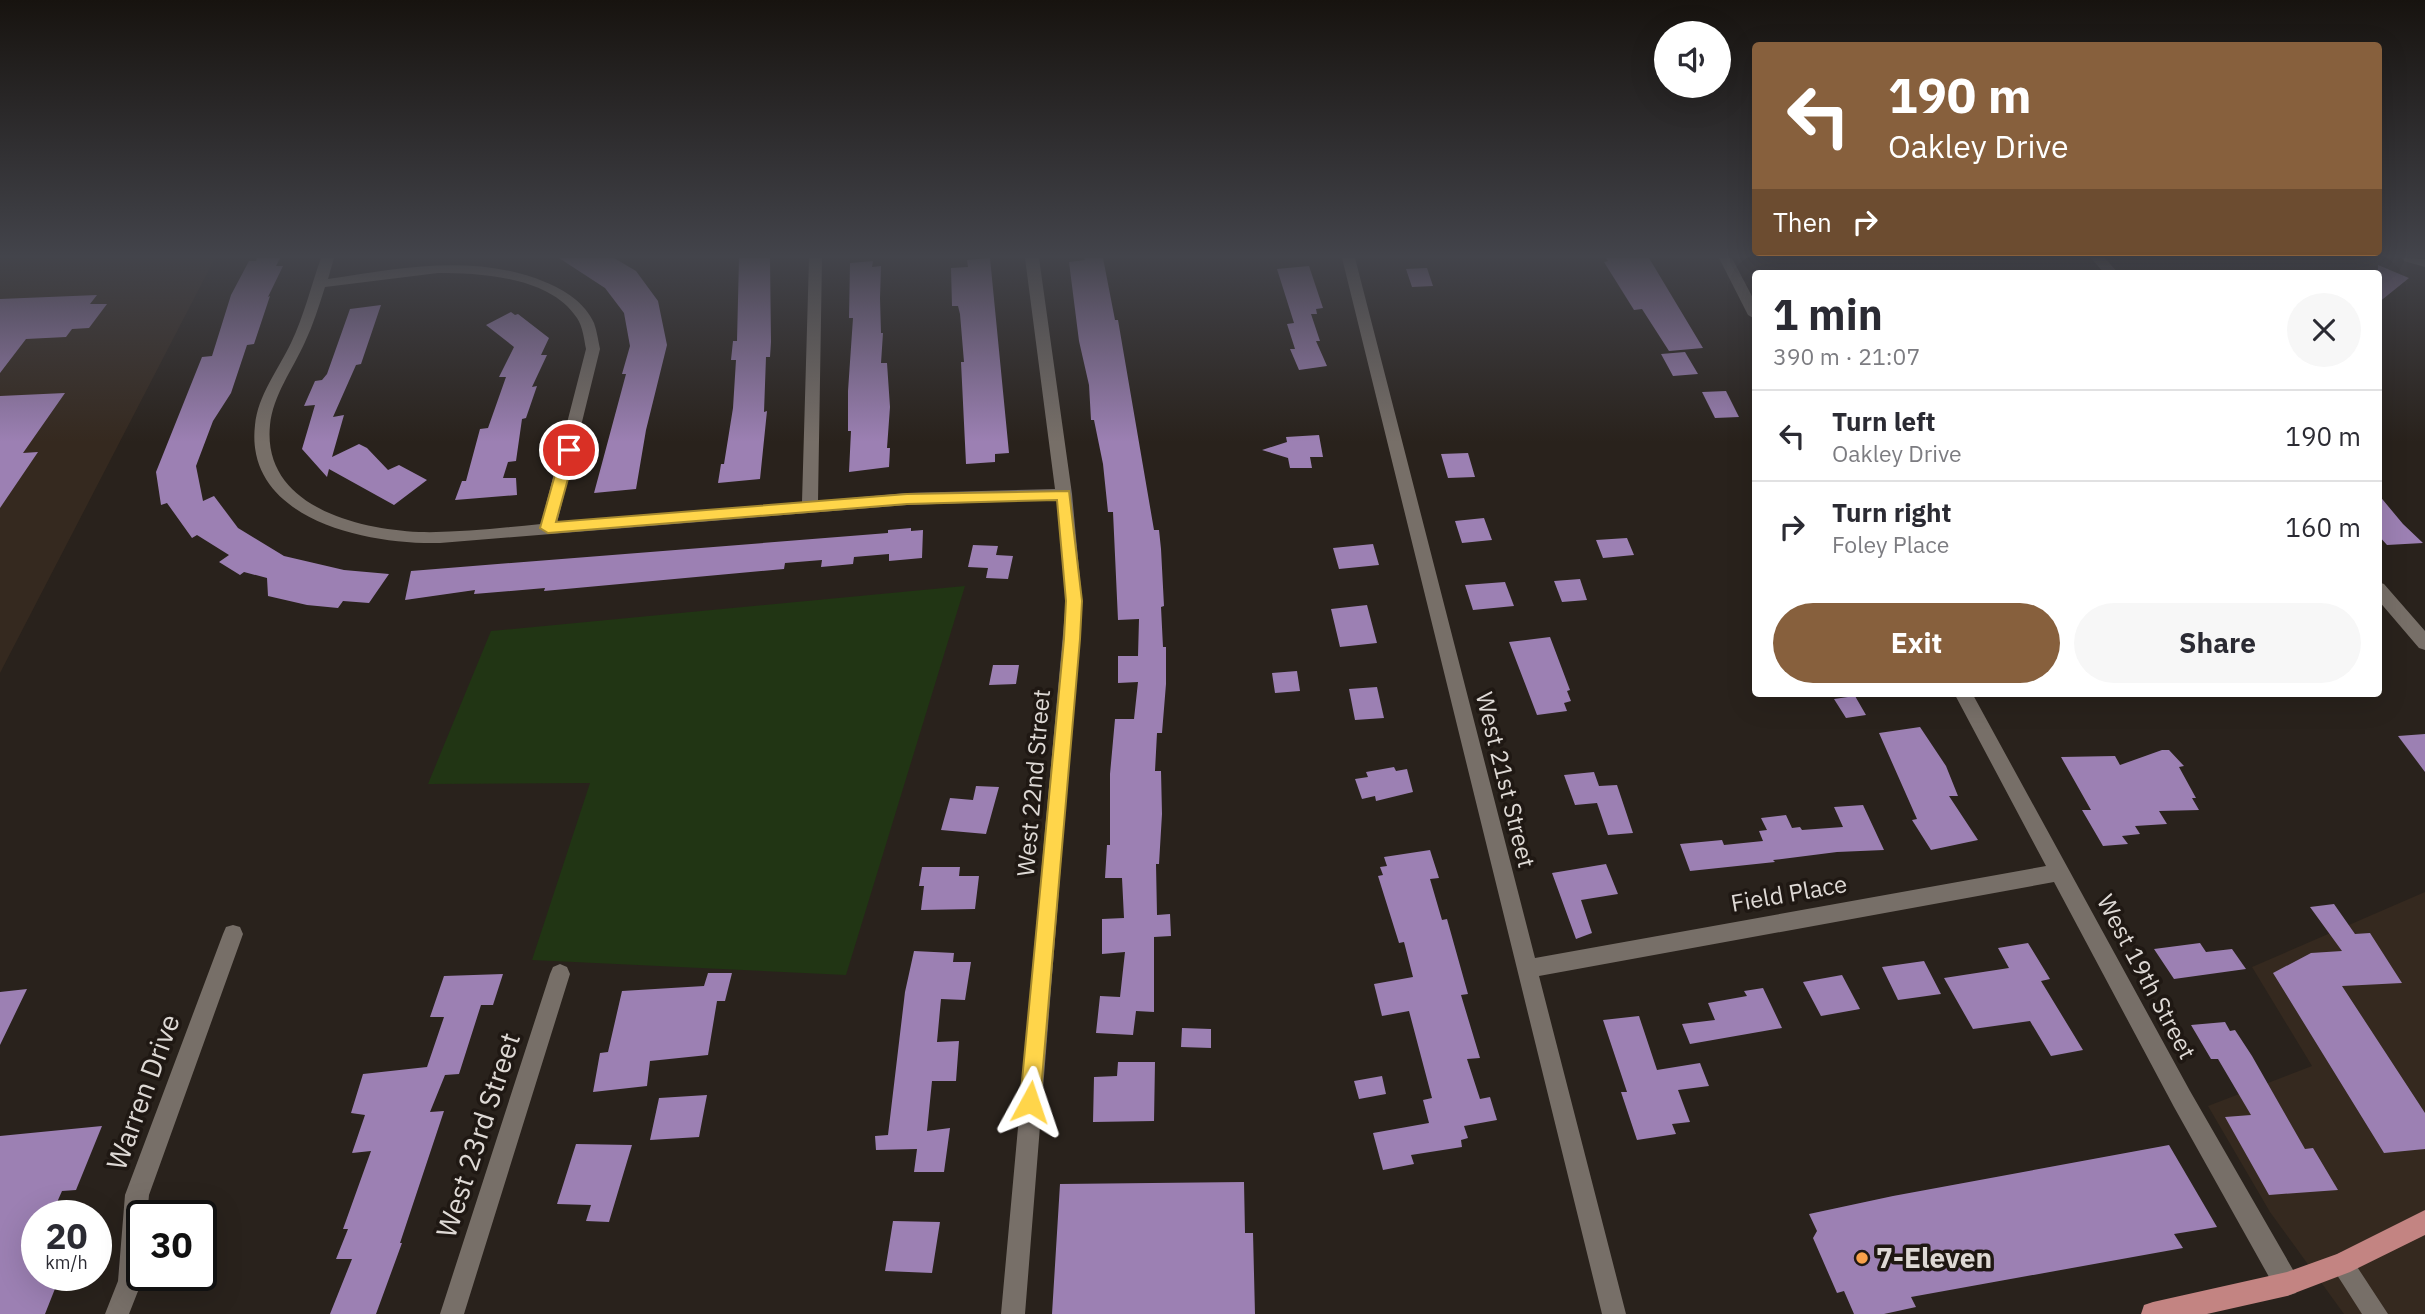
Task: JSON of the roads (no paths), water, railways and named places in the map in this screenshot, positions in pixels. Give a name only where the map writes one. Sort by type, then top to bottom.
[{"type":"main road","points":[[2153,1314],[2287,1284],[2342,1264],[2425,1223]]},
{"type":"street","points":[[307,319],[273,390],[262,425],[261,453],[270,477],[285,494],[312,513],[354,528],[410,537],[472,536],[907,499],[1064,494]]},
{"type":"street","points":[[548,528],[593,349],[584,319]]},
{"type":"street","points":[[810,508],[815,319]]},
{"type":"street","name":"West 22nd Street","points":[[1013,1314],[1074,601],[1064,494],[1040,319]]},
{"type":"street","name":"West 21st Street","points":[[1363,319],[1614,1314]]},
{"type":"street","points":[[2382,593],[2425,643]]},
{"type":"street","name":"West 19th Street","points":[[1965,697],[2182,1099],[2287,1284]]},
{"type":"street","name":"Field Place","points":[[1527,969],[2060,872]]},
{"type":"street","name":"Warren Drive","points":[[117,1314],[130,1281],[137,1195],[233,934]]},
{"type":"street","name":"West 23rd Street","points":[[453,1314],[560,974]]},
{"type":"street","points":[[2342,1264],[2376,1314]]},
{"type":"place","name":"7-Eleven","points":[[1862,1258]]}]
